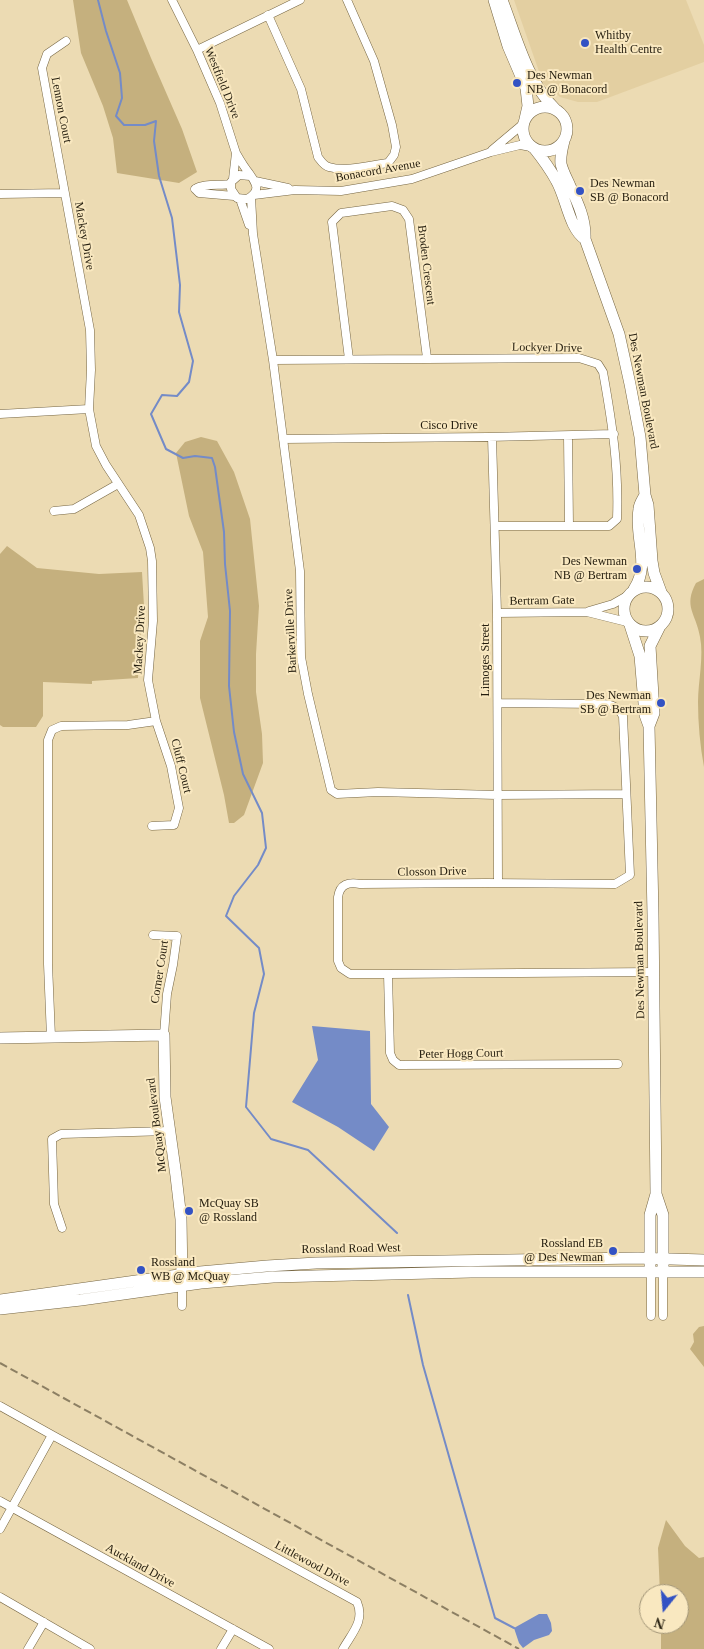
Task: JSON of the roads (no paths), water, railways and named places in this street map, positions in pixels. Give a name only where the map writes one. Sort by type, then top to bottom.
[{"type":"street","name":"Westfield Drive","points":[[172,0],[197,50],[220,103],[236,153],[232,181]]},
{"type":"street","points":[[197,50],[300,0]]},
{"type":"street","points":[[268,15],[301,89],[318,157],[322,163],[328,167],[342,168],[388,163],[394,155],[396,147],[392,125],[374,61],[347,0]]},
{"type":"street","points":[[494,0],[508,46],[526,88],[528,106],[523,135],[526,142],[532,148],[545,152],[553,150],[559,147],[567,134],[565,119],[542,95],[536,84],[502,0]]},
{"type":"street","name":"Lennon Court","points":[[65,193],[42,68],[47,54],[66,41]]},
{"type":"street","points":[[524,121],[534,110],[540,107],[555,109]]},
{"type":"street","name":"Bonacord Avenue","points":[[491,152],[524,121]]},
{"type":"street","name":"Des Newman Boulevard","points":[[564,141],[561,163],[586,227],[585,238],[619,334],[630,384],[640,437],[654,573],[661,592]]},
{"type":"street","name":"Bonacord Avenue","points":[[252,196],[295,190],[341,191],[412,178],[491,152],[520,145],[532,148]]},
{"type":"street","name":"Des Newman Boulevard","points":[[532,148],[544,161],[557,181],[574,227],[579,235],[585,238]]},
{"type":"street","points":[[236,153],[253,178],[256,188],[252,196],[237,198],[199,193],[195,190],[200,186],[220,186],[243,174],[253,178]]},
{"type":"street","name":"Bonacord Avenue","points":[[253,178],[295,190]]},
{"type":"street","points":[[232,181],[231,189],[237,198]]},
{"type":"street","points":[[0,194],[65,193]]},
{"type":"street","name":"Mackey Drive","points":[[65,193],[90,330],[92,360],[89,409],[96,446],[118,484],[140,515],[150,548],[153,621],[148,680],[156,721]]},
{"type":"street","name":"Barkerville Drive","points":[[252,196],[253,234],[273,360],[300,571],[301,657],[331,790],[337,794],[378,792],[497,795],[626,794]]},
{"type":"street","name":"Barkerville Drive","points":[[237,198],[253,234]]},
{"type":"street","name":"Broden Crescent","points":[[349,359],[332,222],[341,213],[392,206],[403,210],[409,219],[427,358]]},
{"type":"street","name":"Lockyer Drive","points":[[273,360],[579,358],[591,360],[598,364],[603,372],[614,434],[618,491],[617,519],[608,526],[495,526]]},
{"type":"street","points":[[0,414],[89,409]]},
{"type":"street","name":"Cisco Drive","points":[[283,439],[614,434]]},
{"type":"street","points":[[568,436],[569,526]]},
{"type":"street","name":"Limoges Street","points":[[492,437],[497,613],[498,883]]},
{"type":"street","points":[[54,511],[74,509],[118,484]]},
{"type":"street","name":"Des Newman Boulevard","points":[[631,592],[638,584],[643,570],[638,525],[639,508],[645,495]]},
{"type":"street","points":[[648,586],[661,592],[666,598],[668,613],[660,626],[645,631],[629,623],[623,609],[631,592],[648,586]]},
{"type":"street","name":"Bertram Gate","points":[[587,612],[613,604],[631,592]]},
{"type":"street","name":"Bertram Gate","points":[[497,613],[587,612],[629,623]]},
{"type":"street","name":"Des Newman Boulevard","points":[[629,623],[640,656],[645,715],[649,726],[656,1194],[650,1215],[651,1316]]},
{"type":"street","name":"Des Newman Boulevard","points":[[649,726],[654,713],[650,646],[660,626]]},
{"type":"street","name":"Closson Drive","points":[[498,703],[611,704],[617,707],[623,716],[630,875],[615,884],[360,884],[348,882],[339,891],[338,898],[338,961],[341,968],[350,974],[654,972]]},
{"type":"street","points":[[51,1037],[48,964],[48,740],[52,730],[62,726],[128,725],[156,721]]},
{"type":"street","name":"Cluff Court","points":[[152,826],[174,825],[179,808],[172,766],[156,721]]},
{"type":"street","name":"Corner Court","points":[[153,935],[177,936],[167,994],[164,1036]]},
{"type":"street","name":"Peter Hogg Court","points":[[388,974],[390,1053],[393,1060],[399,1065],[618,1064]]},
{"type":"street","points":[[0,1038],[164,1036]]},
{"type":"street","name":"McQuay Boulevard","points":[[164,1036],[165,1097],[181,1219],[182,1280]]},
{"type":"street","points":[[62,1228],[54,1204],[52,1139],[61,1134],[169,1132]]},
{"type":"street","name":"Des Newman Boulevard","points":[[656,1194],[663,1215],[664,1316]]},
{"type":"street","name":"Rossland Road West","points":[[0,1309],[72,1301],[267,1266],[650,1258],[704,1260]]},
{"type":"street","name":"Rossland Road West","points":[[0,1300],[182,1280],[471,1272],[704,1272]]},
{"type":"street","points":[[182,1280],[182,1306]]},
{"type":"street","points":[[0,1406],[52,1435],[0,1529]]},
{"type":"street","name":"Littlewood Drive","points":[[52,1435],[357,1602],[360,1610],[359,1621],[343,1649]]},
{"type":"street","name":"Auckland Drive","points":[[0,1501],[269,1649]]},
{"type":"street","points":[[0,1597],[90,1649]]},
{"type":"street","points":[[28,1649],[44,1622]]},
{"type":"street","points":[[221,1649],[233,1629]]},
{"type":"water","points":[[312,1026],[370,1031],[371,1104],[389,1127],[374,1151],[338,1127],[292,1102],[318,1060]]},
{"type":"water","points":[[539,1614],[547,1614],[552,1631],[549,1635],[534,1640],[523,1648],[519,1643],[514,1628]]},
{"type":"waterway","points":[[98,0],[120,73],[122,98],[116,116],[124,125],[145,125],[156,121],[154,141],[159,176],[172,218],[180,285],[179,312],[193,361],[189,382],[177,396],[162,395],[151,414],[166,449],[183,458],[195,456],[212,458],[215,467],[224,532],[230,611],[229,686],[234,732],[243,774],[262,813],[266,848],[258,865],[234,896],[226,916],[259,948],[264,974],[254,1013],[246,1107],[271,1139],[308,1150],[397,1233]]},
{"type":"waterway","points":[[408,1295],[423,1365],[495,1618],[514,1628]]},
{"type":"railway","points":[[0,1363],[519,1649]]},
{"type":"place","name":"Whitby Health Centre","points":[[585,43]]},
{"type":"place","name":"Des Newman NB @ Bonacord","points":[[517,83]]},
{"type":"place","name":"Des Newman SB @ Bonacord","points":[[580,191]]},
{"type":"place","name":"Des Newman NB @ Bertram","points":[[637,569]]},
{"type":"place","name":"Des Newman SB @ Bertram","points":[[661,703]]},
{"type":"place","name":"McQuay SB @ Rossland","points":[[189,1211]]},
{"type":"place","name":"Rossland EB @ Des Newman","points":[[613,1251]]},
{"type":"place","name":"Rossland WB @ McQuay","points":[[141,1270]]}]
